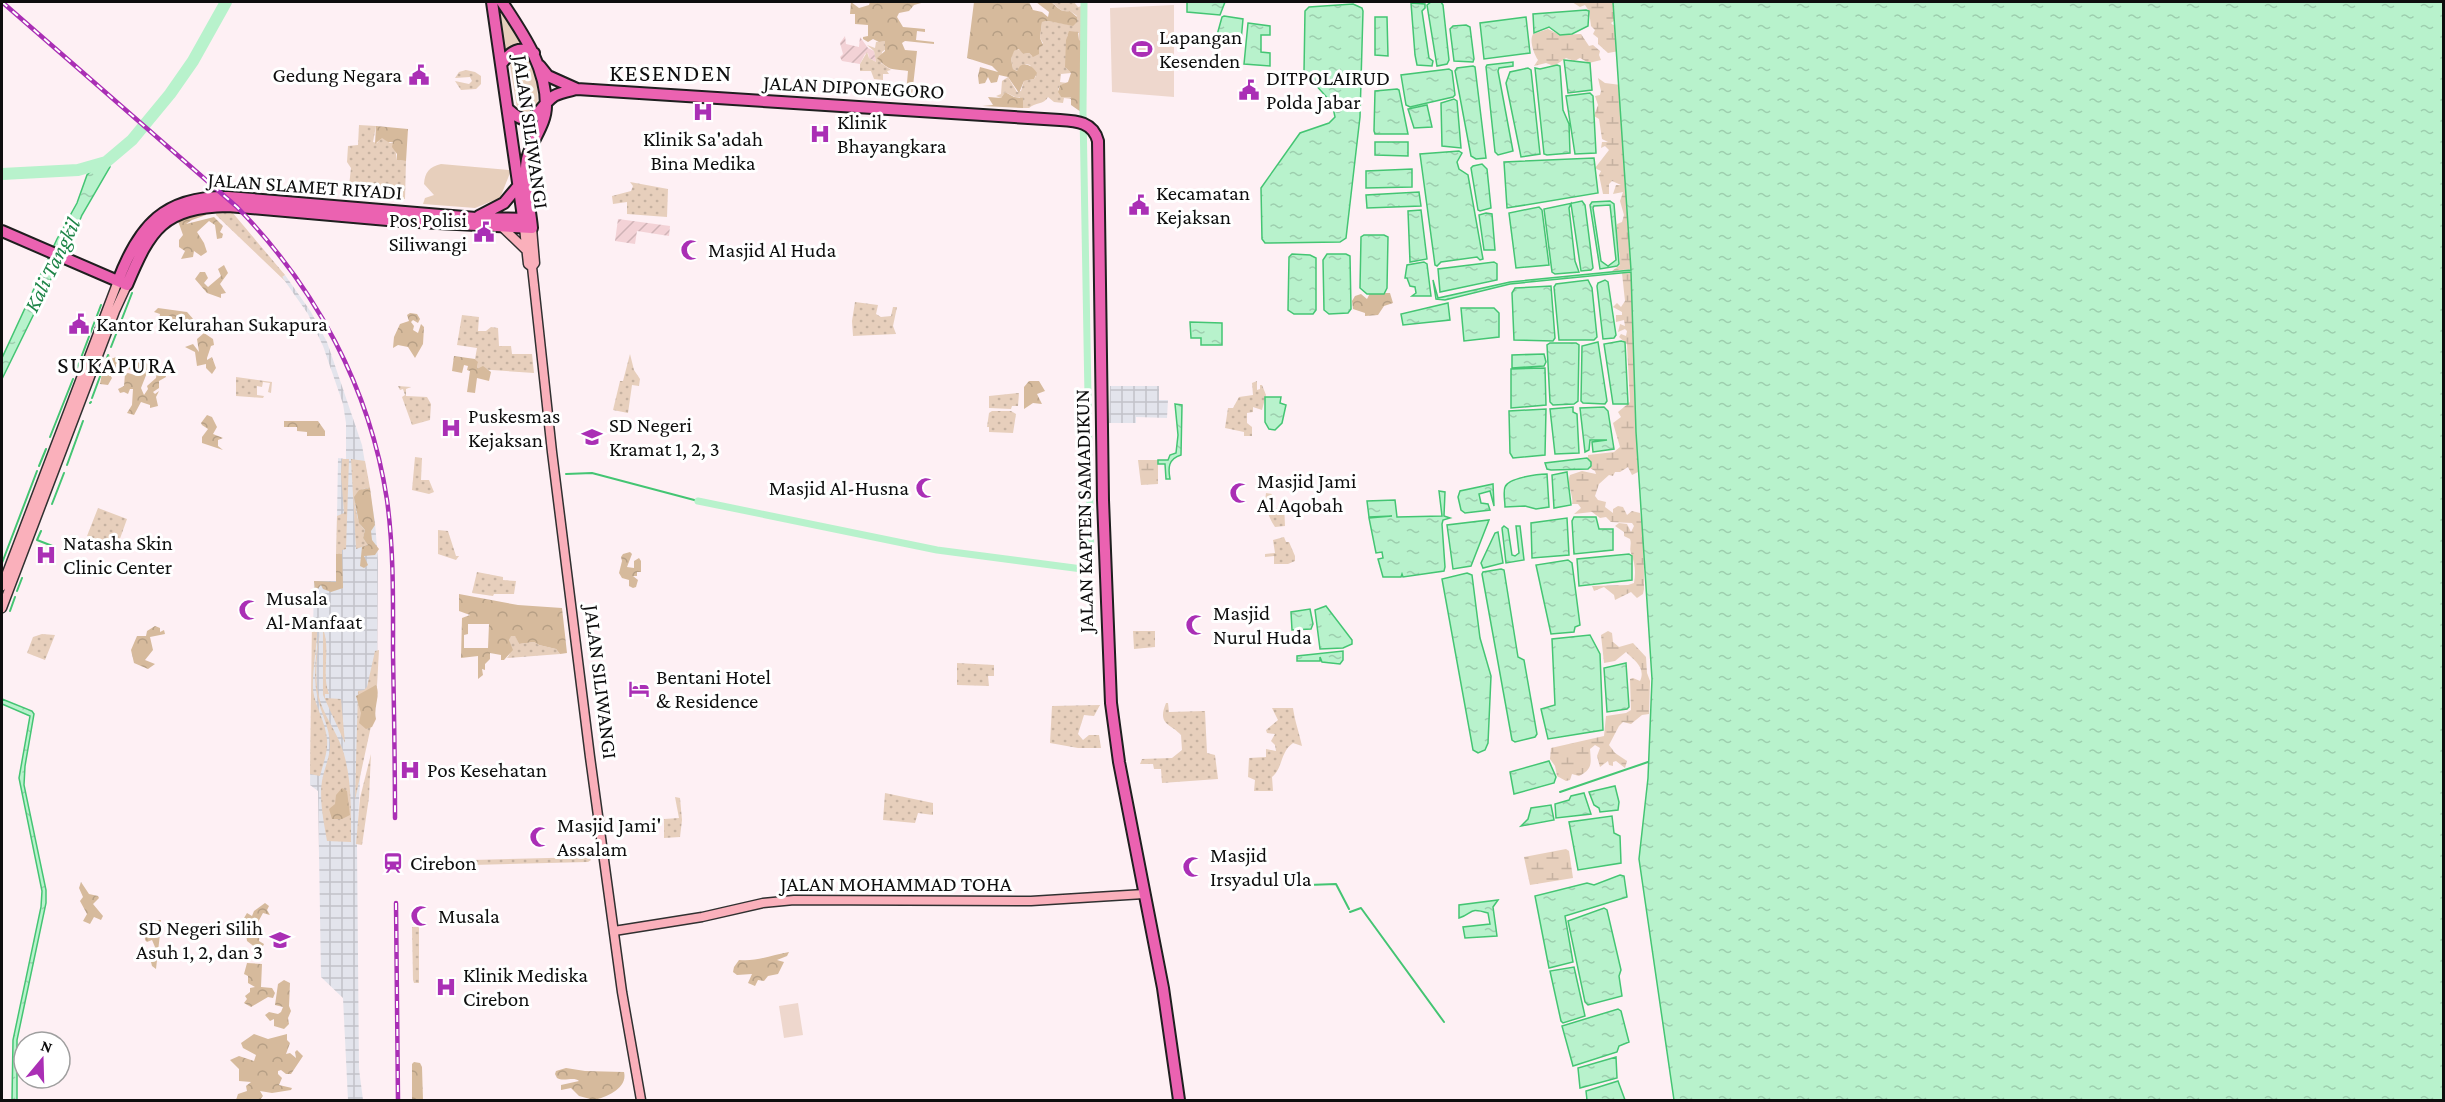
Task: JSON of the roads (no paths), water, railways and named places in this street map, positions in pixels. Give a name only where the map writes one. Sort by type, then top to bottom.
[{"type":"highway","name":"JALAN SILIWANGI","points":[[492,2],[519,185],[528,224]]},
{"type":"highway","name":"JALAN SILIWANGI","points":[[502,2],[540,66],[546,105],[543,120],[527,159],[528,224]]},
{"type":"highway","points":[[502,63],[517,49],[534,53]]},
{"type":"highway","points":[[540,66],[556,81],[577,89]]},
{"type":"highway","points":[[509,110],[521,118],[532,119],[559,94],[577,89]]},
{"type":"highway","name":"JALAN DIPONEGORO","points":[[577,89],[1085,124]]},
{"type":"highway","name":"JALAN KAPTEN SAMADIKUN","points":[[1085,124],[1098,141],[1103,500],[1110,691],[1119,762],[1163,988],[1179,1101]]},
{"type":"highway","points":[[476,218],[504,203],[519,185]]},
{"type":"highway","name":"JALAN SLAMET RIYADI","points":[[123,283],[127,258],[150,223],[177,204],[198,198],[228,197],[528,224]]},
{"type":"highway","name":"JALAN SLAMET RIYADI","points":[[123,283],[158,228],[180,213],[199,207],[228,206],[501,227],[528,224]]},
{"type":"highway","points":[[2,231],[123,283]]},
{"type":"main road","name":"JALAN SILIWANGI","points":[[528,224],[528,264],[532,267],[552,452],[614,931],[641,1101]]},
{"type":"main road","name":"JALAN SILIWANGI","points":[[528,224],[536,263],[532,267]]},
{"type":"main road","points":[[501,227],[527,250]]},
{"type":"main road","points":[[2,586],[123,283]]},
{"type":"main road","points":[[2,608],[63,436]]},
{"type":"main road","name":"JALAN MOHAMMAD TOHA","points":[[614,931],[702,918],[763,903],[794,900],[1031,901],[1144,894]]},
{"type":"water","points":[[1187,2],[1225,2],[1220,15],[1187,12]]},
{"type":"water","points":[[1431,2],[1441,2],[1443,5],[1449,60],[1447,64],[1437,66],[1427,5]]},
{"type":"water","points":[[1613,2],[2443,2],[2443,1100],[1674,1100],[1639,859],[1648,778],[1652,679],[1636,432],[1631,272],[1510,284],[1445,300],[1436,299],[1433,280],[1438,298],[1510,282],[1631,270]]},
{"type":"water","points":[[1411,3],[1425,4],[1422,11],[1429,58],[1433,61],[1432,66],[1417,65]]},
{"type":"water","points":[[1353,4],[1362,8],[1363,11],[1360,117],[1346,238],[1340,242],[1265,243],[1262,239],[1261,188],[1300,133],[1329,123],[1335,117],[1332,103],[1304,72],[1305,11],[1309,7]]},
{"type":"water","points":[[1589,11],[1588,26],[1572,34],[1560,35],[1549,27],[1534,33],[1533,14]]},
{"type":"water","points":[[1224,16],[1243,19],[1241,41],[1217,35]]},
{"type":"water","points":[[1375,17],[1387,17],[1388,56],[1375,55]]},
{"type":"water","points":[[1526,17],[1530,53],[1484,59],[1480,23]]},
{"type":"water","points":[[1248,23],[1270,26],[1270,35],[1261,35],[1261,52],[1270,53],[1270,66],[1244,64]]},
{"type":"water","points":[[1453,26],[1470,27],[1473,62],[1454,61],[1450,29]]},
{"type":"water","points":[[1564,60],[1590,63],[1592,90],[1568,93]]},
{"type":"water","points":[[1513,62],[1513,66],[1499,68],[1498,71],[1513,151],[1498,155],[1495,152],[1486,67]]},
{"type":"water","points":[[1560,66],[1563,110],[1569,124],[1570,153],[1547,155],[1544,154],[1535,68]]},
{"type":"water","points":[[1475,67],[1486,158],[1476,159],[1471,156],[1455,71],[1457,68]]},
{"type":"water","points":[[1528,68],[1531,70],[1540,154],[1521,157],[1506,83],[1510,72]]},
{"type":"water","points":[[1449,69],[1452,71],[1455,95],[1453,97],[1410,107],[1406,105],[1401,75]]},
{"type":"water","points":[[1397,89],[1408,134],[1375,134],[1375,91]]},
{"type":"water","points":[[1590,93],[1593,96],[1596,153],[1575,154],[1566,96]]},
{"type":"water","points":[[1454,99],[1457,101],[1461,148],[1442,146],[1441,103]]},
{"type":"water","points":[[1427,105],[1432,127],[1414,128],[1408,109]]},
{"type":"water","points":[[1375,142],[1408,142],[1408,156],[1375,155]]},
{"type":"water","points":[[1459,151],[1462,153],[1457,162],[1459,169],[1468,175],[1483,259],[1480,260],[1477,257],[1441,262],[1437,266],[1435,265],[1420,154]]},
{"type":"water","points":[[1594,158],[1598,193],[1507,208],[1504,162]]},
{"type":"water","name":"Kali Tangkil","points":[[108,159],[110,167],[82,215],[61,266],[52,277],[2,379],[2,358],[57,239],[77,203],[87,175],[99,162]]},
{"type":"water","points":[[1482,164],[1487,169],[1491,208],[1480,211],[1471,168]]},
{"type":"water","points":[[1412,169],[1412,187],[1366,188],[1366,171]]},
{"type":"water","points":[[1419,192],[1421,206],[1367,208],[1366,195]]},
{"type":"water","points":[[1582,201],[1585,205],[1593,268],[1581,271],[1571,204],[1569,208],[1575,261],[1579,272],[1555,274],[1552,272],[1544,209]]},
{"type":"water","points":[[1610,201],[1614,204],[1619,264],[1617,266],[1600,269],[1590,205],[1592,202]],"holes":[[[1610,205],[1616,260],[1608,266],[1601,261],[1594,206]]]},
{"type":"water","points":[[1539,207],[1542,210],[1549,265],[1516,268],[1509,213]]},
{"type":"water","points":[[1421,210],[1427,259],[1410,262],[1408,211]]},
{"type":"water","points":[[1492,214],[1495,250],[1484,250],[1479,215]]},
{"type":"water","points":[[1364,235],[1388,237],[1387,288],[1384,294],[1367,294],[1360,288],[1361,237]]},
{"type":"water","points":[[1292,254],[1310,255],[1316,258],[1316,310],[1313,314],[1294,314],[1288,310],[1289,257]]},
{"type":"water","points":[[1327,254],[1350,256],[1351,309],[1348,313],[1329,314],[1324,310],[1323,260]]},
{"type":"water","points":[[1424,262],[1427,264],[1431,296],[1412,296],[1416,293],[1415,287],[1410,286],[1405,278],[1407,265]]},
{"type":"water","points":[[1494,262],[1497,264],[1497,280],[1440,292],[1438,269]]},
{"type":"water","points":[[1588,280],[1592,288],[1597,337],[1594,340],[1559,340],[1554,287],[1556,284]]},
{"type":"water","points":[[1605,280],[1608,282],[1616,335],[1614,338],[1603,339],[1597,286]]},
{"type":"water","points":[[1551,286],[1555,338],[1553,341],[1514,340],[1512,293],[1515,288]]},
{"type":"water","points":[[1448,303],[1450,320],[1403,325],[1401,314]]},
{"type":"water","points":[[1461,308],[1494,308],[1499,313],[1499,337],[1464,341]]},
{"type":"water","points":[[1190,322],[1222,323],[1222,345],[1201,345],[1201,338],[1191,338]]},
{"type":"water","points":[[1598,342],[1607,401],[1605,404],[1583,403],[1581,401],[1582,346]]},
{"type":"water","points":[[1625,342],[1628,404],[1613,404],[1604,344]]},
{"type":"water","points":[[1550,343],[1579,345],[1578,401],[1574,404],[1553,405],[1550,402],[1547,345]]},
{"type":"water","points":[[1544,354],[1546,362],[1544,366],[1512,368],[1512,355]]},
{"type":"water","points":[[1545,368],[1546,405],[1511,408],[1511,369]]},
{"type":"water","points":[[1265,397],[1281,397],[1280,403],[1286,405],[1282,423],[1275,430],[1269,429],[1265,422]]},
{"type":"water","points":[[1175,404],[1182,405],[1181,455],[1171,461],[1170,479],[1166,479],[1165,464],[1158,464],[1158,460],[1168,460],[1170,455],[1176,453],[1178,435]]},
{"type":"water","points":[[1573,407],[1573,412],[1577,414],[1579,453],[1555,454],[1550,409]]},
{"type":"water","points":[[1604,407],[1608,411],[1614,449],[1593,452],[1592,442],[1607,440],[1590,440],[1589,450],[1585,452],[1580,408]]},
{"type":"water","points":[[1546,409],[1545,455],[1513,458],[1510,453],[1509,411]]},
{"type":"water","points":[[1587,458],[1591,462],[1588,469],[1551,470],[1547,469],[1545,463]]},
{"type":"water","points":[[1567,472],[1571,505],[1554,508],[1552,475]]},
{"type":"water","points":[[1547,474],[1549,507],[1536,509],[1525,506],[1505,507],[1504,491],[1507,484],[1524,477]]},
{"type":"water","points":[[1493,484],[1494,506],[1490,491],[1479,494],[1481,503],[1488,504],[1490,510],[1465,513],[1461,510],[1458,497],[1460,491]]},
{"type":"water","points":[[1439,491],[1445,492],[1444,516],[1450,518],[1443,520],[1442,524],[1444,571],[1403,577],[1402,574],[1401,577],[1383,577],[1378,559],[1383,558],[1382,552],[1376,553],[1369,518],[1392,516],[1369,517],[1367,501],[1395,500],[1397,517],[1442,516]]},
{"type":"water","points":[[1574,517],[1596,517],[1599,529],[1613,529],[1613,550],[1574,554],[1572,521]]},
{"type":"water","points":[[1567,518],[1569,555],[1532,558],[1531,523]]},
{"type":"water","points":[[1489,520],[1471,566],[1453,569],[1447,525]]},
{"type":"water","points":[[1504,526],[1508,529],[1512,555],[1515,556],[1519,553],[1516,526],[1520,526],[1524,560],[1506,563],[1502,528]]},
{"type":"water","points":[[1498,532],[1503,563],[1483,568],[1481,563],[1495,533]]},
{"type":"water","points":[[1629,554],[1632,556],[1632,580],[1579,586],[1577,559]]},
{"type":"water","points":[[1568,560],[1572,563],[1580,625],[1575,627],[1574,632],[1551,634],[1536,565]]},
{"type":"water","points":[[1504,570],[1518,657],[1524,660],[1537,734],[1535,737],[1515,742],[1512,740],[1482,574]]},
{"type":"water","points":[[1467,573],[1472,575],[1480,638],[1491,676],[1488,743],[1485,750],[1478,753],[1473,750],[1442,579]]},
{"type":"water","points":[[1326,606],[1352,640],[1352,644],[1343,648],[1320,649],[1315,610]]},
{"type":"water","points":[[1310,609],[1313,624],[1311,629],[1292,630],[1291,612]]},
{"type":"water","points":[[1590,635],[1600,654],[1603,730],[1548,739],[1541,709],[1555,705],[1552,639]]},
{"type":"water","points":[[1343,651],[1343,660],[1340,664],[1322,662],[1320,657],[1320,661],[1297,661],[1297,656]]},
{"type":"water","points":[[1626,663],[1629,707],[1607,712],[1604,668]]},
{"type":"water","points":[[2,699],[32,711],[34,714],[24,785],[46,890],[46,903],[19,1030],[15,1030],[41,907],[42,891],[19,778],[30,716],[2,704]]},
{"type":"water","points":[[1549,761],[1556,777],[1554,783],[1514,794],[1510,772]]},
{"type":"water","points":[[1615,786],[1619,802],[1618,810],[1600,812],[1599,808],[1594,805],[1589,792]]},
{"type":"water","points":[[1584,793],[1591,814],[1556,818],[1555,804],[1569,800],[1571,796]]},
{"type":"water","points":[[1551,805],[1554,820],[1521,826],[1528,819],[1531,808]]},
{"type":"water","points":[[1612,816],[1614,833],[1620,836],[1621,863],[1578,870],[1569,822]]},
{"type":"water","points":[[1620,875],[1624,876],[1627,897],[1565,916],[1573,962],[1549,968],[1535,896],[1587,883],[1594,885]]},
{"type":"water","points":[[1498,900],[1493,907],[1497,936],[1465,938],[1463,927],[1490,924],[1488,913],[1474,911],[1459,918],[1459,905]]},
{"type":"water","points":[[1604,908],[1607,910],[1621,970],[1619,976],[1622,996],[1588,1005],[1585,1002],[1568,921]]},
{"type":"water","points":[[1574,967],[1585,1016],[1563,1023],[1550,971]]},
{"type":"water","points":[[1618,1009],[1621,1011],[1629,1042],[1619,1046],[1617,1052],[1573,1066],[1562,1026]]},
{"type":"water","points":[[1616,1057],[1617,1078],[1580,1088],[1578,1068]]},
{"type":"water","points":[[1618,1081],[1625,1100],[1587,1100],[1586,1091]]},
{"type":"water","points":[[12,1090],[17,1090],[17,1100],[12,1100]]},
{"type":"waterway","points":[[2,174],[78,170],[106,162],[132,140],[170,94],[193,61],[226,2]]},
{"type":"waterway","points":[[698,501],[937,550],[1082,569],[1091,567],[1083,113],[1084,2]]},
{"type":"waterway","points":[[111,347],[132,293]]},
{"type":"waterway","points":[[76,371],[101,305]]},
{"type":"waterway","points":[[92,398],[108,355]]},
{"type":"waterway","points":[[50,437],[73,379]]},
{"type":"waterway","points":[[67,465],[83,421]]},
{"type":"waterway","points":[[39,466],[46,449]]},
{"type":"waterway","points":[[2,563],[37,471]]},
{"type":"waterway","points":[[52,504],[64,473]]},
{"type":"waterway","points":[[566,474],[592,473],[698,501]]},
{"type":"waterway","points":[[37,540],[41,531]]},
{"type":"waterway","points":[[37,540],[55,547]]},
{"type":"waterway","points":[[17,591],[22,578]]},
{"type":"waterway","points":[[10,611],[15,597]]},
{"type":"waterway","points":[[1560,792],[1648,762]]},
{"type":"waterway","points":[[1285,872],[1286,884]]},
{"type":"waterway","points":[[1308,885],[1336,884],[1349,909]]},
{"type":"waterway","points":[[1350,912],[1361,908],[1444,1022]]},
{"type":"railway","points":[[2,2],[237,207],[265,238],[315,306],[353,379],[368,418],[379,459],[391,538],[395,818]]},
{"type":"railway","points":[[396,903],[398,1100]]},
{"type":"place","name":"Lapangan Kesenden","points":[[1142,49]]},
{"type":"place","name":"Gedung Negara","points":[[419,75]]},
{"type":"place","name":"DITPOLAIRUD Polda Jabar","points":[[1249,90]]},
{"type":"place","name":"Klinik Sa'adah Bina Medika","points":[[703,112]]},
{"type":"place","name":"Klinik Bhayangkara","points":[[820,134]]},
{"type":"place","name":"Kecamatan Kejaksan","points":[[1139,205]]},
{"type":"place","name":"Pos Polisi Siliwangi","points":[[484,232]]},
{"type":"place","name":"Masjid Al Huda","points":[[691,250]]},
{"type":"place","name":"Kantor Kelurahan Sukapura","points":[[79,324]]},
{"type":"place","name":"Puskesmas Kejaksan","points":[[451,428]]},
{"type":"place","name":"SD Negeri Kramat 1, 2, 3","points":[[592,437]]},
{"type":"place","name":"Masjid Al-Husna","points":[[926,488]]},
{"type":"place","name":"Masjid Jami Al Aqobah","points":[[1240,493]]},
{"type":"place","name":"Natasha Skin Clinic Center","points":[[46,555]]},
{"type":"place","name":"Musala Al-Manfaat","points":[[249,610]]},
{"type":"place","name":"Masjid Nurul Huda","points":[[1196,625]]},
{"type":"place","name":"Bentani Hotel & Residence","points":[[639,689]]},
{"type":"place","name":"Pos Kesehatan","points":[[410,770]]},
{"type":"place","name":"Masjid Jami' Assalam","points":[[540,837]]},
{"type":"place","name":"Cirebon","points":[[393,863]]},
{"type":"place","name":"Masjid Irsyadul Ula","points":[[1193,867]]},
{"type":"place","name":"Musala","points":[[421,916]]},
{"type":"place","name":"SD Negeri Silih Asuh 1, 2, dan 3","points":[[280,940]]},
{"type":"place","name":"Klinik Mediska Cirebon","points":[[446,987]]},
{"type":"district","name":"KESENDEN","points":[[671,72]]},
{"type":"district","name":"SUKAPURA","points":[[117,364]]}]
